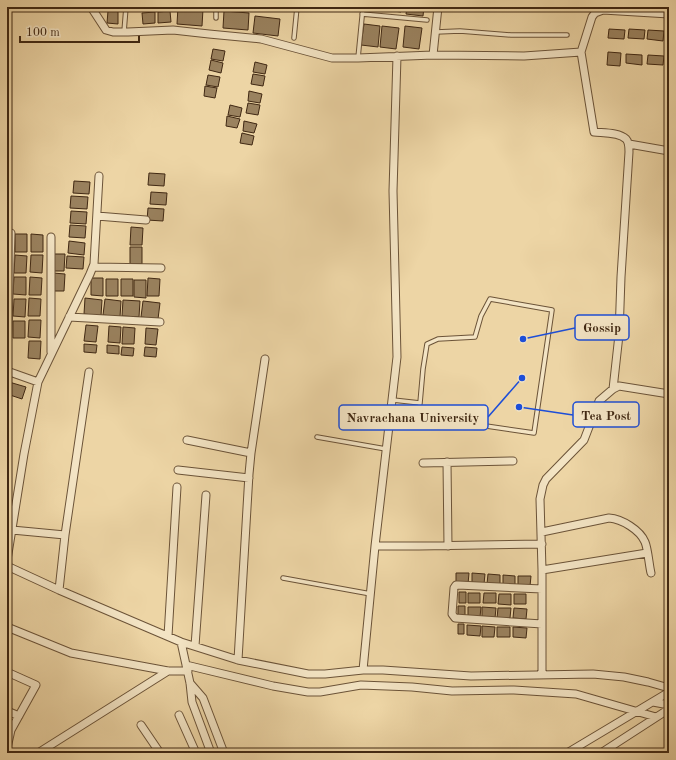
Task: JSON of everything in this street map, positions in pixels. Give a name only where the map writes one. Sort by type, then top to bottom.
[{"type":"street","points":[[91,7],[106,30],[112,32],[173,30],[261,40],[332,58],[433,55],[524,56],[581,52]]},
{"type":"street","points":[[433,55],[438,7]]},
{"type":"street","points":[[613,389],[619,335],[621,277],[630,152],[629,144],[626,139],[616,134],[594,132],[581,52],[592,17],[595,13],[603,10],[669,14]]},
{"type":"street","points":[[364,670],[375,546],[397,357],[393,191],[397,56]]},
{"type":"street","points":[[629,144],[669,151]]},
{"type":"street","points":[[7,560],[24,454],[38,382],[93,267],[99,176]]},
{"type":"street","points":[[97,216],[146,220]]},
{"type":"street","points":[[7,358],[11,233]]},
{"type":"street","points":[[51,237],[51,354]]},
{"type":"street","points":[[93,267],[161,268]]},
{"type":"street","points":[[69,317],[160,322]]},
{"type":"street","points":[[238,660],[251,453],[265,359]]},
{"type":"street","points":[[7,371],[38,382]]},
{"type":"street","points":[[59,590],[65,535],[89,372]]},
{"type":"street","points":[[542,675],[542,532],[540,499],[543,485],[546,479],[584,440],[599,401],[613,389],[619,386],[669,394]]},
{"type":"street","points":[[187,440],[251,453]]},
{"type":"street","points":[[423,463],[513,461]]},
{"type":"street","points":[[447,462],[448,546]]},
{"type":"street","points":[[178,470],[249,478]]},
{"type":"street","points":[[168,636],[177,487]]},
{"type":"street","points":[[195,646],[206,495]]},
{"type":"street","points":[[542,532],[609,518],[617,519],[630,526],[645,542],[651,573]]},
{"type":"street","points":[[12,530],[65,535]]},
{"type":"street","points":[[375,546],[542,544]]},
{"type":"street","points":[[542,570],[647,553]]},
{"type":"street","points":[[7,566],[59,590],[182,642],[238,660],[308,674],[325,674],[364,670],[408,671],[471,676],[593,674],[624,677],[669,688]]},
{"type":"street","points":[[542,589],[456,585],[454,588],[452,614],[455,618],[542,624]]},
{"type":"street","points":[[7,627],[71,654],[168,672]]},
{"type":"street","points":[[182,642],[192,702],[211,753]]},
{"type":"street","points":[[38,753],[168,672],[187,668],[308,692],[320,692],[361,685],[412,687],[452,691],[514,690],[576,694],[656,717]]},
{"type":"street","points":[[7,672],[36,685],[11,730],[7,748]]},
{"type":"street","points":[[190,683],[203,698],[224,753]]},
{"type":"street","points":[[567,753],[669,692]]},
{"type":"street","points":[[653,702],[669,705]]},
{"type":"street","points":[[601,753],[669,709]]},
{"type":"street","points":[[7,711],[19,716]]},
{"type":"street","points":[[179,715],[196,753]]},
{"type":"street","points":[[141,725],[160,753]]},
{"type":"lane","points":[[124,32],[126,7]]},
{"type":"lane","points":[[216,7],[216,18]]},
{"type":"lane","points":[[294,38],[297,7]]},
{"type":"lane","points":[[358,58],[362,7]]},
{"type":"lane","points":[[362,14],[427,20]]},
{"type":"lane","points":[[436,32],[460,31],[511,35],[567,35]]},
{"type":"lane","points":[[490,299],[552,310],[534,433],[418,416],[420,403],[427,344],[438,339],[475,337],[481,316],[490,299]]},
{"type":"lane","points":[[393,400],[420,403]]},
{"type":"lane","points":[[316,437],[387,449]]},
{"type":"lane","points":[[283,578],[371,594]]},
{"type":"building","points":[[178,7],[203,9],[202,26],[177,24]]},
{"type":"building","points":[[227,7],[250,7],[250,9]]},
{"type":"building","points":[[256,7],[281,7],[280,11],[255,9]]},
{"type":"building","points":[[385,7],[402,7],[401,12],[385,10]]},
{"type":"building","points":[[407,7],[424,7],[423,16],[406,14]]},
{"type":"building","points":[[108,11],[118,11],[118,24],[107,23]]},
{"type":"building","points":[[170,11],[171,22],[158,23],[158,12]]},
{"type":"building","points":[[224,11],[249,13],[248,30],[223,28]]},
{"type":"building","points":[[155,12],[155,23],[143,24],[142,13]]},
{"type":"building","points":[[255,16],[280,19],[278,36],[253,33]]},
{"type":"building","points":[[364,24],[380,26],[378,47],[361,45]]},
{"type":"building","points":[[382,26],[399,28],[396,49],[380,47]]},
{"type":"building","points":[[405,26],[422,28],[419,49],[403,47]]},
{"type":"building","points":[[609,29],[625,30],[624,39],[608,38]]},
{"type":"building","points":[[629,29],[645,30],[644,39],[628,38]]},
{"type":"building","points":[[648,30],[664,31],[663,41],[647,39]]},
{"type":"building","points":[[213,49],[225,51],[223,61],[211,59]]},
{"type":"building","points":[[608,52],[621,53],[620,66],[607,65]]},
{"type":"building","points":[[626,54],[642,55],[642,65],[626,63]]},
{"type":"building","points":[[648,55],[664,56],[663,65],[647,64]]},
{"type":"building","points":[[666,56],[669,56],[669,70],[665,69]]},
{"type":"building","points":[[211,60],[223,63],[221,73],[209,70]]},
{"type":"building","points":[[255,62],[267,65],[265,74],[253,72]]},
{"type":"building","points":[[253,74],[265,76],[263,86],[251,84]]},
{"type":"building","points":[[208,75],[220,77],[218,87],[206,85]]},
{"type":"building","points":[[205,86],[217,88],[215,98],[204,96]]},
{"type":"building","points":[[249,91],[262,94],[260,103],[248,101]]},
{"type":"building","points":[[248,103],[260,105],[258,115],[246,113]]},
{"type":"building","points":[[230,105],[242,108],[240,117],[228,115]]},
{"type":"building","points":[[227,116],[240,119],[237,128],[226,126]]},
{"type":"building","points":[[244,121],[257,124],[254,133],[243,131]]},
{"type":"building","points":[[242,133],[254,136],[252,145],[240,143]]},
{"type":"building","points":[[149,173],[165,174],[164,186],[148,185]]},
{"type":"building","points":[[74,181],[90,182],[89,194],[73,193]]},
{"type":"building","points":[[151,192],[167,193],[166,205],[150,204]]},
{"type":"building","points":[[71,196],[88,197],[87,209],[70,208]]},
{"type":"building","points":[[148,208],[164,209],[163,221],[147,220]]},
{"type":"building","points":[[71,211],[87,212],[86,224],[70,223]]},
{"type":"building","points":[[70,225],[86,226],[85,238],[69,237]]},
{"type":"building","points":[[131,227],[143,228],[142,245],[130,245]]},
{"type":"building","points":[[15,234],[27,234],[27,252],[15,252]]},
{"type":"building","points":[[31,234],[43,235],[43,252],[31,252]]},
{"type":"building","points":[[69,241],[85,243],[84,255],[68,253]]},
{"type":"building","points":[[130,247],[142,247],[142,264],[130,264]]},
{"type":"building","points":[[53,254],[65,254],[64,271],[52,271]]},
{"type":"building","points":[[15,255],[27,256],[26,273],[14,273]]},
{"type":"building","points":[[31,255],[43,255],[42,273],[30,272]]},
{"type":"building","points":[[67,256],[84,257],[83,269],[66,268]]},
{"type":"building","points":[[53,273],[65,274],[64,291],[52,291]]},
{"type":"building","points":[[14,277],[26,277],[26,295],[13,294]]},
{"type":"building","points":[[30,277],[42,278],[41,295],[29,295]]},
{"type":"building","points":[[91,278],[103,278],[103,296],[91,295]]},
{"type":"building","points":[[148,278],[160,279],[159,296],[147,296]]},
{"type":"building","points":[[106,279],[118,279],[118,296],[106,296]]},
{"type":"building","points":[[121,279],[133,279],[133,296],[121,296]]},
{"type":"building","points":[[134,280],[146,280],[146,298],[134,297]]},
{"type":"building","points":[[29,298],[41,299],[40,316],[28,316]]},
{"type":"building","points":[[85,298],[102,300],[101,316],[84,314]]},
{"type":"building","points":[[14,299],[26,299],[25,317],[13,316]]},
{"type":"building","points":[[105,299],[121,301],[120,317],[103,315]]},
{"type":"building","points":[[123,300],[140,301],[139,317],[122,316]]},
{"type":"building","points":[[143,301],[160,303],[158,319],[141,317]]},
{"type":"building","points":[[29,320],[41,320],[40,338],[28,337]]},
{"type":"building","points":[[13,321],[25,321],[25,338],[13,338]]},
{"type":"building","points":[[86,325],[98,326],[96,342],[84,341]]},
{"type":"building","points":[[109,326],[121,327],[120,343],[108,342]]},
{"type":"building","points":[[123,327],[135,328],[134,344],[122,344]]},
{"type":"building","points":[[146,328],[158,329],[156,345],[145,344]]},
{"type":"building","points":[[29,341],[41,341],[40,359],[28,358]]},
{"type":"building","points":[[84,344],[97,345],[96,353],[84,352]]},
{"type":"building","points":[[107,345],[119,346],[119,354],[107,353]]},
{"type":"building","points":[[122,347],[134,348],[133,356],[121,355]]},
{"type":"building","points":[[145,347],[157,348],[156,357],[144,356]]},
{"type":"building","points":[[9,382],[26,387],[22,399],[7,394]]},
{"type":"building","points":[[456,573],[469,573],[468,584],[456,583]]},
{"type":"building","points":[[472,573],[485,574],[484,584],[472,583]]},
{"type":"building","points":[[488,574],[500,575],[500,585],[487,584]]},
{"type":"building","points":[[503,575],[515,576],[515,586],[503,586]]},
{"type":"building","points":[[518,576],[531,576],[530,586],[518,586]]},
{"type":"building","points":[[459,592],[466,592],[466,603],[459,603]]},
{"type":"building","points":[[468,593],[480,593],[480,603],[468,603]]},
{"type":"building","points":[[484,593],[496,593],[496,603],[483,603]]},
{"type":"building","points":[[499,594],[511,594],[511,605],[498,604]]},
{"type":"building","points":[[514,594],[526,594],[526,604],[514,604]]},
{"type":"building","points":[[458,606],[465,606],[465,616],[458,616]]},
{"type":"building","points":[[468,607],[481,607],[480,617],[468,617]]},
{"type":"building","points":[[482,607],[496,608],[495,618],[482,617]]},
{"type":"building","points":[[498,608],[511,608],[510,618],[497,618]]},
{"type":"building","points":[[514,608],[527,609],[526,619],[513,618]]},
{"type":"building","points":[[458,624],[464,624],[464,634],[458,634]]},
{"type":"building","points":[[467,625],[481,626],[480,636],[467,635]]},
{"type":"building","points":[[482,626],[495,627],[494,637],[482,637]]},
{"type":"building","points":[[497,627],[510,627],[510,637],[497,637]]},
{"type":"building","points":[[513,627],[527,628],[526,638],[513,637]]},
{"type":"place","name":"Gossip","points":[[523,339]]},
{"type":"place","name":"Navrachana University","points":[[522,378]]},
{"type":"place","name":"Tea Post","points":[[519,407]]}]
